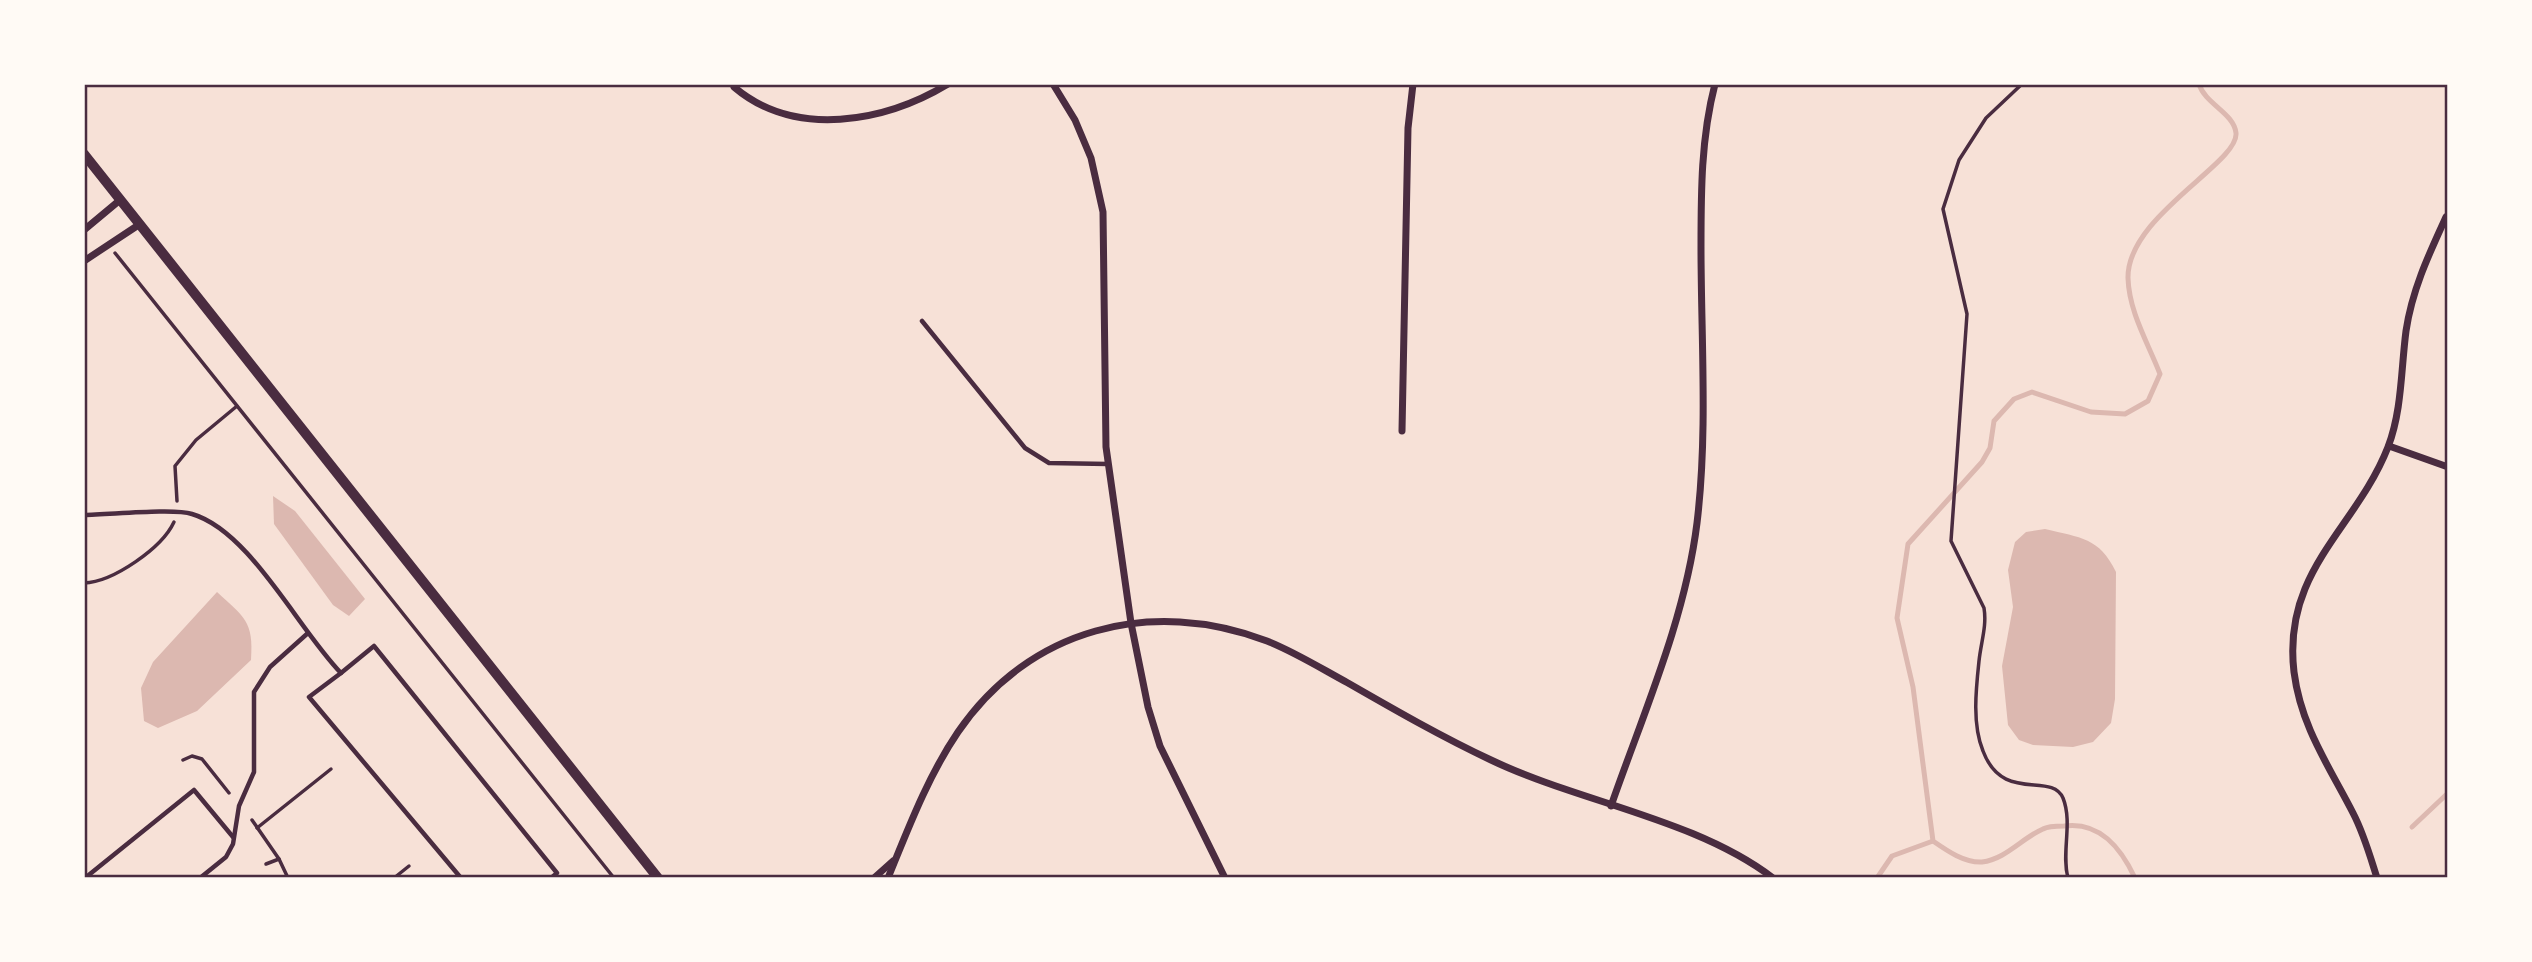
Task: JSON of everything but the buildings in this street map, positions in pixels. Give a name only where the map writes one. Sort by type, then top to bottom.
[{"type":"street","points":[[734,87],[751,101],[777,112],[818,120],[873,115],[913,102],[948,84]]},
{"type":"street","points":[[1053,84],[1075,120],[1091,158],[1103,212],[1106,281],[1104,392],[1109,464],[1132,623],[1148,706],[1160,746],[1225,878]]},
{"type":"street","points":[[1402,431],[1407,142],[1413,84]]},
{"type":"street","points":[[1611,806],[1677,617],[1697,522],[1701,467],[1701,186],[1706,130],[1715,84]]},
{"type":"street","points":[[84,154],[658,878]]},
{"type":"street","points":[[84,230],[120,200]]},
{"type":"street","points":[[2377,878],[2354,815],[2307,726],[2294,670],[2294,633],[2300,605],[2322,553],[2372,481],[2389,446],[2398,409],[2412,301],[2420,275],[2446,216]]},
{"type":"street","points":[[84,261],[140,224]]},
{"type":"street","points":[[2389,446],[2448,467]]},
{"type":"street","points":[[888,878],[947,750],[958,732],[995,689],[1027,663],[1064,642],[1132,623],[1174,620],[1202,622],[1270,642],[1491,760],[1709,841],[1773,878]]},
{"type":"street","points":[[874,878],[897,858]]},
{"type":"lane","points":[[922,320],[1030,453],[1049,463],[1109,464]]},
{"type":"lane","points":[[84,515],[189,513],[214,523],[242,547],[341,673]]},
{"type":"lane","points":[[200,878],[226,857],[234,838],[239,806],[254,772],[254,692],[270,667],[308,633]]},
{"type":"lane","points":[[461,878],[309,697],[374,646],[557,873],[551,878]]},
{"type":"lane","points":[[85,878],[194,790],[234,838]]},
{"type":"path","points":[[2022,84],[1986,118],[1959,160],[1943,209],[1967,314],[1966,360],[1951,541],[1984,608],[1986,620],[1979,660],[1976,729],[1983,753],[1994,770],[2008,782],[2047,785],[2062,796],[2066,809],[2068,878]]},
{"type":"path","points":[[114,253],[614,878]]},
{"type":"path","points":[[183,760],[192,756],[202,759],[229,793]]},
{"type":"path","points":[[257,828],[331,769]]},
{"type":"path","points":[[251,820],[279,859],[288,878]]},
{"type":"path","points":[[266,864],[279,859]]},
{"type":"path","points":[[394,878],[408,866]]},
{"type":"shaded area","points":[[273,496],[295,511],[365,599],[349,616],[333,605],[274,524]]},
{"type":"shaded area","points":[[2045,529],[2079,537],[2096,545],[2110,560],[2116,572],[2115,699],[2111,723],[2093,742],[2073,747],[2033,745],[2019,740],[2008,725],[2002,666],[2013,607],[2008,570],[2015,542],[2026,532]]},
{"type":"shaded area","points":[[217,592],[240,614],[249,628],[251,660],[197,711],[158,728],[144,721],[141,688],[153,662]]},
{"type":"waterway","points":[[2135,878],[2116,847],[2099,832],[2088,828],[2045,828],[1999,857],[1982,862],[1962,858],[1933,841],[1913,687],[1897,618],[1908,544],[1982,462],[1990,448],[1994,421],[2014,399],[2032,392],[2091,412],[2125,414],[2148,401],[2160,374],[2140,327],[2129,291],[2132,255],[2145,233],[2163,213],[2220,160],[2232,145],[2236,133],[2230,120],[2207,97],[2199,84]]},
{"type":"waterway","points":[[2412,827],[2448,793]]},
{"type":"waterway","points":[[1877,878],[1892,856],[1933,841]]}]
